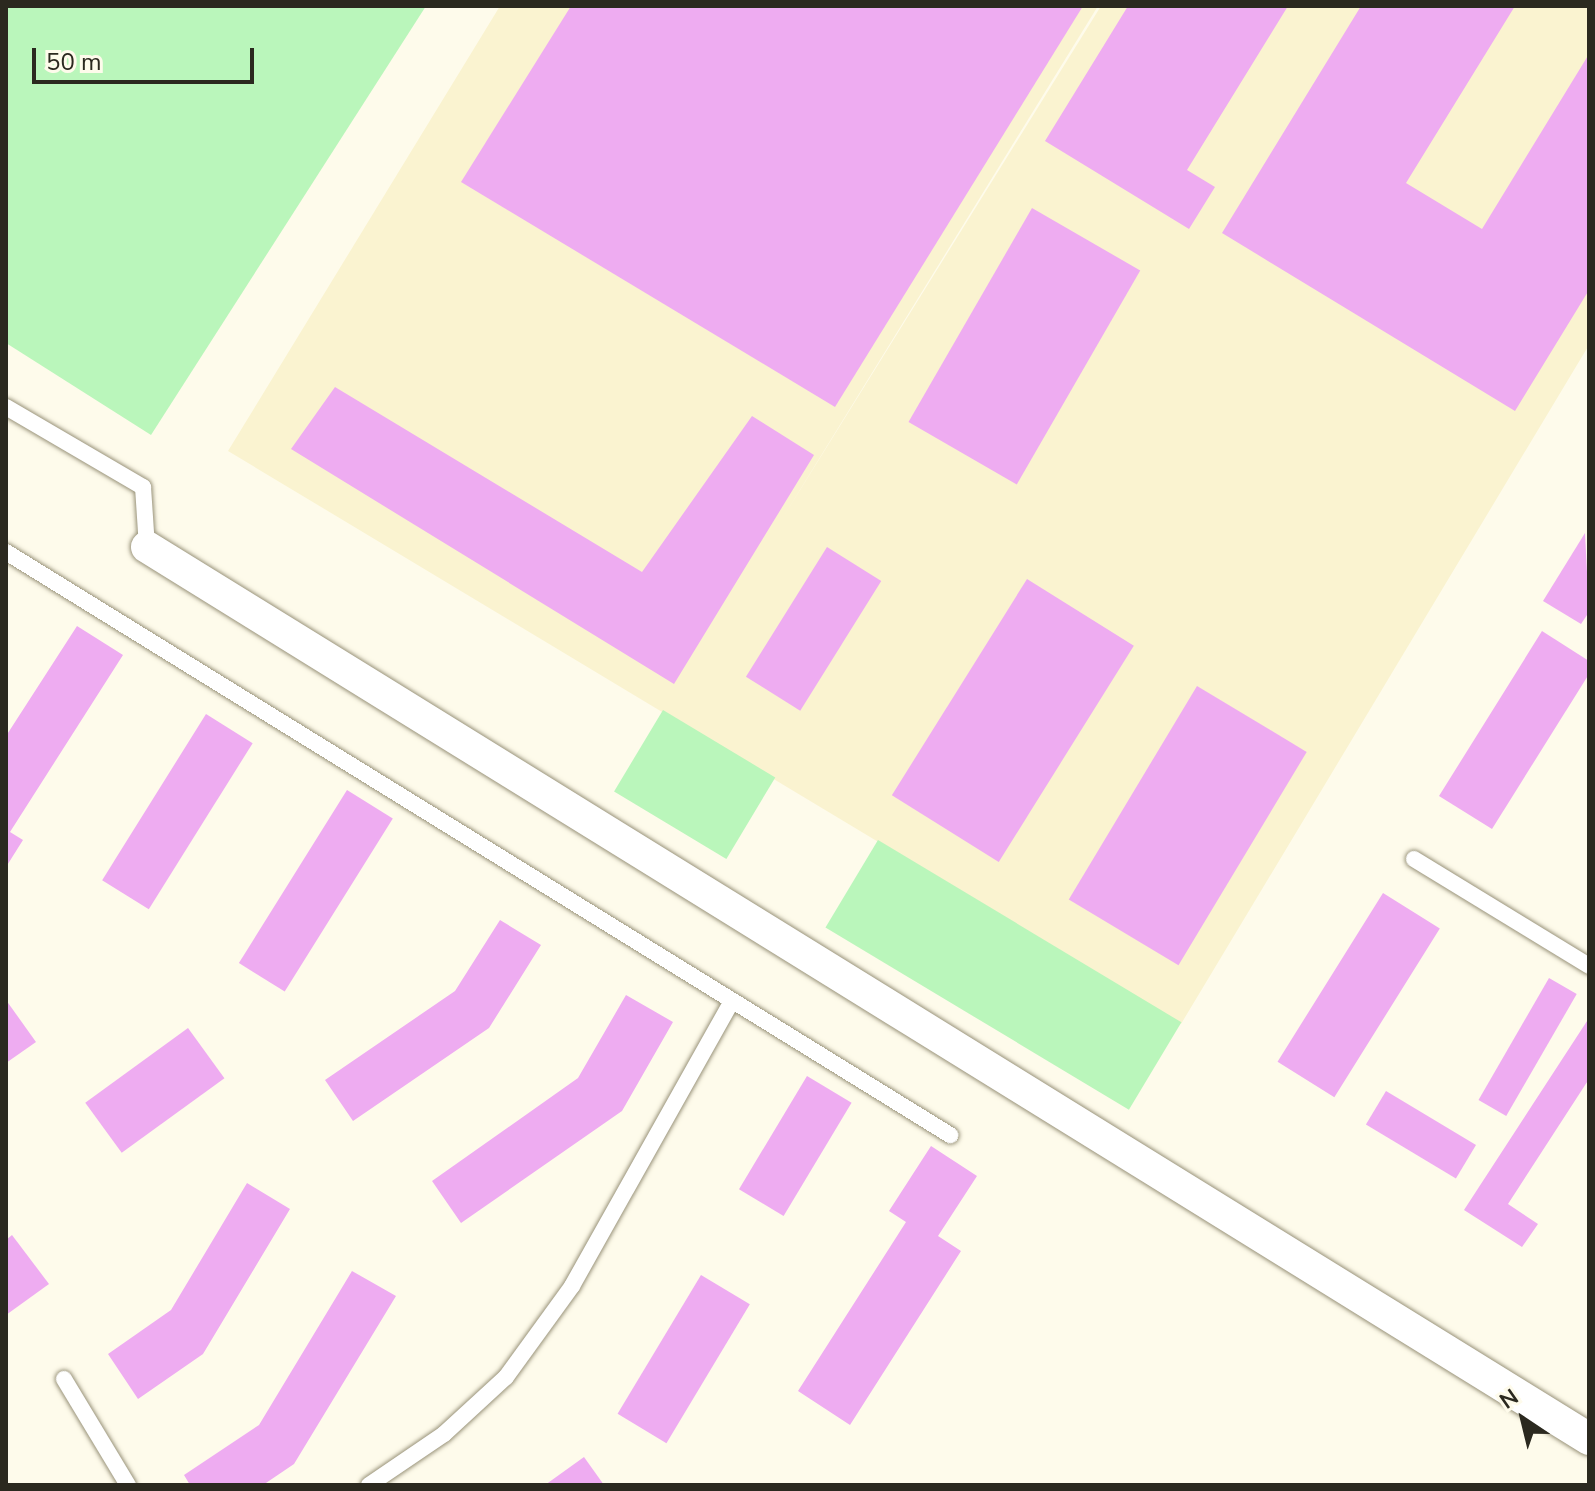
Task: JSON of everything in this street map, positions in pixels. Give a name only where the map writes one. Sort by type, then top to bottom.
[{"type":"street","points":[[147,547],[1589,1439]]},
{"type":"lane","points":[[6,407],[143,487],[147,547]]},
{"type":"lane","points":[[6,552],[950,1135]]},
{"type":"lane","points":[[1414,859],[1589,966]]},
{"type":"lane","points":[[369,1485],[444,1434],[506,1377],[572,1286],[732,1001]]},
{"type":"lane","points":[[64,1379],[128,1485]]},
{"type":"shaded area","points":[[500,6],[1098,6],[782,519],[1101,6],[1589,6],[1589,345],[1181,1024],[228,451]]},
{"type":"green space","points":[[6,6],[426,6],[151,435],[6,343]]},
{"type":"green space","points":[[663,710],[775,777],[726,859],[614,791]]},
{"type":"green space","points":[[878,840],[1181,1022],[1129,1110],[825,927]]},
{"type":"building","points":[[571,6],[1083,6],[835,407],[461,182]]},
{"type":"building","points":[[1128,6],[1288,6],[1187,170],[1215,187],[1189,229],[1045,141]]},
{"type":"building","points":[[1361,6],[1515,6],[1406,183],[1482,229],[1589,54],[1589,290],[1515,411],[1222,233]]},
{"type":"building","points":[[1032,208],[1140,270],[1017,484],[908,422]]},
{"type":"building","points":[[335,387],[642,572],[752,416],[814,455],[674,684],[291,449]]},
{"type":"building","points":[[1585,533],[1589,612],[1581,624],[1543,601]]},
{"type":"building","points":[[827,547],[881,581],[800,711],[746,677]]},
{"type":"building","points":[[1027,579],[1134,646],[999,862],[892,795]]},
{"type":"building","points":[[77,626],[123,655],[10,832],[23,840],[6,867],[6,736]]},
{"type":"building","points":[[1542,631],[1589,661],[1589,674],[1492,829],[1439,796]]},
{"type":"building","points":[[1197,686],[1307,752],[1178,965],[1069,899]]},
{"type":"building","points":[[206,714],[253,743],[149,909],[102,880]]},
{"type":"building","points":[[347,790],[393,819],[285,992],[239,963]]},
{"type":"building","points":[[1383,893],[1440,929],[1334,1097],[1278,1062]]},
{"type":"building","points":[[500,920],[541,945],[489,1028],[353,1121],[325,1080],[455,991]]},
{"type":"building","points":[[1549,978],[1577,994],[1506,1116],[1478,1100]]},
{"type":"building","points":[[626,995],[673,1022],[622,1111],[461,1223],[432,1181],[578,1078]]},
{"type":"building","points":[[6,1000],[36,1042],[6,1063]]},
{"type":"building","points":[[1589,1018],[1589,1079],[1508,1204],[1538,1224],[1522,1247],[1464,1210]]},
{"type":"building","points":[[188,1028],[224,1078],[122,1153],[85,1103]]},
{"type":"building","points":[[807,1076],[852,1103],[784,1216],[739,1189]]},
{"type":"building","points":[[1386,1091],[1476,1145],[1456,1179],[1366,1124]]},
{"type":"building","points":[[931,1146],[977,1176],[938,1236],[961,1251],[850,1425],[798,1391],[906,1222],[889,1211]]},
{"type":"building","points":[[247,1183],[290,1209],[203,1354],[138,1399],[108,1354],[171,1310]]},
{"type":"building","points":[[12,1235],[49,1284],[6,1315],[6,1240]]},
{"type":"building","points":[[352,1271],[396,1296],[294,1464],[263,1485],[190,1485],[184,1475],[259,1425]]},
{"type":"building","points":[[701,1275],[750,1304],[666,1443],[618,1414]]},
{"type":"building","points":[[584,1457],[604,1485],[545,1485]]}]
